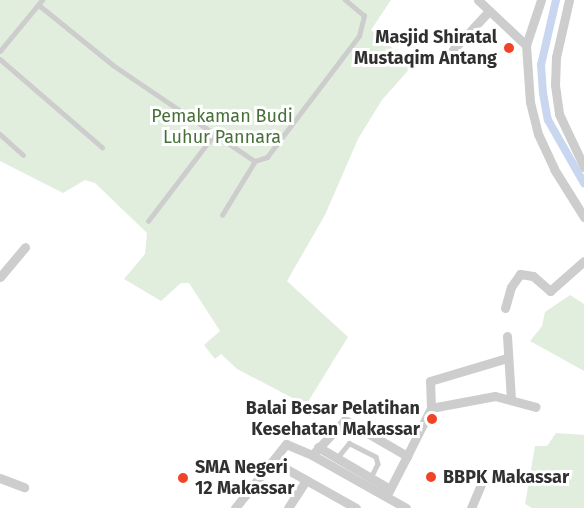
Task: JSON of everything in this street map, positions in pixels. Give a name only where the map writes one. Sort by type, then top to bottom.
[{"type":"street","points":[[478,0],[526,45]]},
{"type":"street","points":[[542,0],[526,45],[526,79],[538,134],[564,189],[584,217]]},
{"type":"street","points":[[569,0],[556,57],[555,85],[567,135],[584,167]]},
{"type":"street","points":[[451,52],[489,11]]},
{"type":"street","points":[[0,277],[25,247]]},
{"type":"street","points":[[506,308],[511,287],[520,274],[533,276],[550,291],[584,261]]},
{"type":"street","points":[[507,336],[511,400]]},
{"type":"street","points":[[388,492],[431,408],[429,384],[432,379],[507,358]]},
{"type":"street","points":[[431,408],[495,396],[536,407]]},
{"type":"street","points":[[315,451],[345,420],[407,456]]},
{"type":"street","points":[[235,508],[282,446],[290,444],[337,458],[371,478],[406,508]]},
{"type":"street","points":[[315,451],[388,492]]},
{"type":"street","points":[[241,508],[274,462],[306,480],[338,504],[356,508]]},
{"type":"street","points":[[0,478],[24,487]]},
{"type":"street","points":[[288,508],[306,480]]},
{"type":"street","points":[[471,508],[481,484]]},
{"type":"lane","points":[[222,215],[255,161],[267,157],[359,36],[364,16],[345,0]]},
{"type":"lane","points":[[0,51],[41,2],[113,65],[216,132],[255,161]]},
{"type":"lane","points":[[0,59],[102,147]]},
{"type":"lane","points":[[148,221],[216,132]]},
{"type":"lane","points":[[0,134],[23,155]]},
{"type":"lane","points":[[337,458],[349,443],[376,457],[378,464],[371,478]]},
{"type":"green space","name":"Pemakaman Budi Luhur Pannara","points":[[0,0],[391,0],[371,30],[413,65],[382,100],[358,139],[325,215],[287,281],[348,337],[306,405],[237,369],[221,354],[215,359],[204,345],[220,331],[189,283],[181,283],[161,301],[124,279],[145,254],[147,233],[95,183],[85,180],[63,193],[0,161]]},
{"type":"green space","points":[[570,295],[584,304],[584,371],[530,341],[542,326],[545,312]]},
{"type":"green space","points":[[556,433],[584,435],[584,508],[532,508],[525,504],[535,446],[547,446]]},
{"type":"waterway","points":[[556,0],[541,65],[543,93],[548,120],[584,183]]},
{"type":"place","name":"Masjid Shiratal Mustaqim Antang","points":[[509,48]]},
{"type":"place","name":"Balai Besar Pelatihan Kesehatan Makassar","points":[[432,419]]},
{"type":"place","name":"BBPK Makassar","points":[[431,477]]},
{"type":"place","name":"SMA Negeri 12 Makassar","points":[[183,478]]}]
